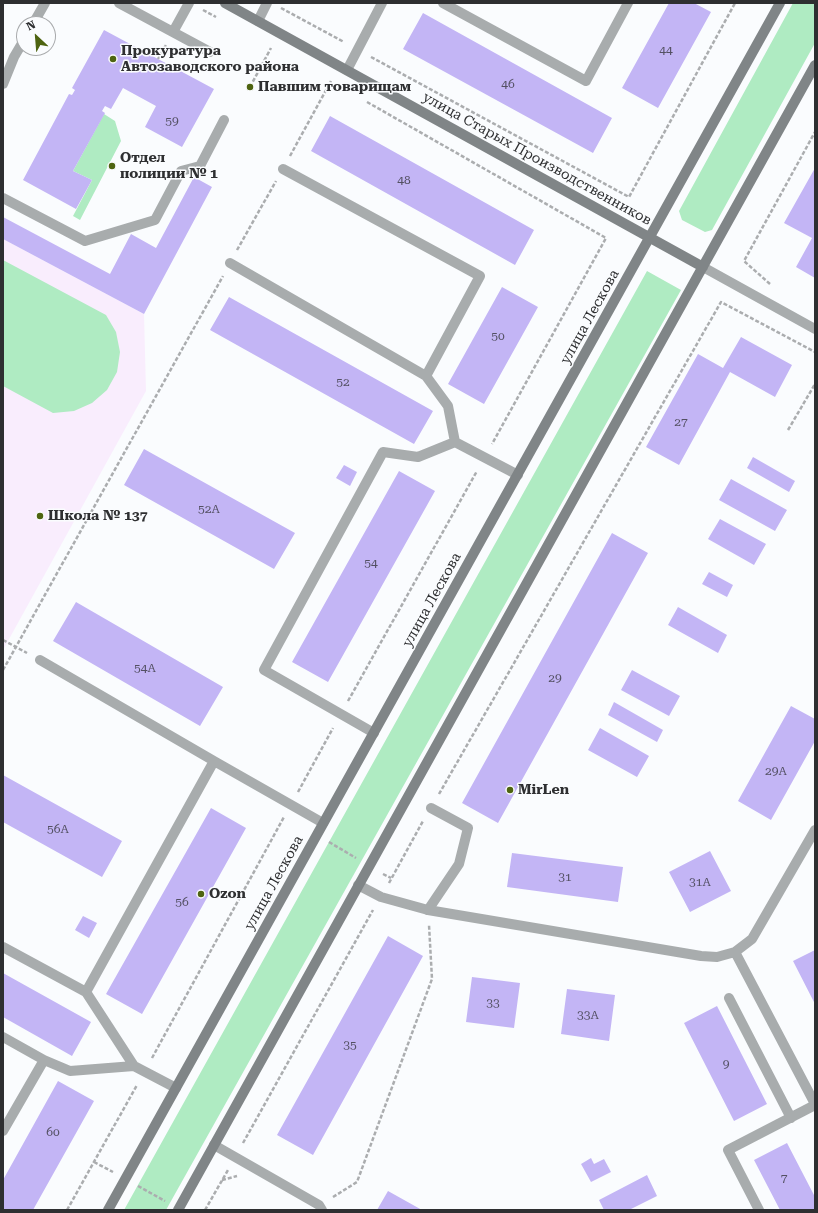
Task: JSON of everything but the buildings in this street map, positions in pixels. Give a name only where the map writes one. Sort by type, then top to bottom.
[{"type":"main road","name":"улица Старых Производственников","points":[[225,3],[703,266]]},
{"type":"main road","name":"улица Лескова","points":[[108,1210],[780,3]]},
{"type":"main road","points":[[178,1210],[815,65]]},
{"type":"street","points":[[38,16],[45,3]]},
{"type":"street","points":[[119,3],[210,52]]},
{"type":"street","points":[[173,32],[188,3]]},
{"type":"street","points":[[258,21],[267,3]]},
{"type":"street","points":[[347,70],[382,3]]},
{"type":"street","points":[[443,3],[586,80],[628,3]]},
{"type":"street","points":[[3,84],[16,54]]},
{"type":"street","points":[[3,198],[85,241],[155,220],[181,171],[200,166],[224,120]]},
{"type":"street","points":[[282,169],[480,276],[426,376]]},
{"type":"street","points":[[230,264],[426,376],[448,406],[455,442]]},
{"type":"street","name":"улица Старых Производственников","points":[[703,266],[815,329]]},
{"type":"street","points":[[374,733],[264,670],[383,452],[418,457],[455,442],[518,474]]},
{"type":"street","points":[[40,660],[323,823]]},
{"type":"street","points":[[86,992],[214,761]]},
{"type":"street","points":[[428,910],[459,864],[468,828],[431,808]]},
{"type":"street","points":[[358,885],[381,897],[428,910],[701,956],[717,957],[735,952],[752,939],[815,830]]},
{"type":"street","points":[[3,947],[86,992],[134,1066],[176,1088]]},
{"type":"street","points":[[735,952],[815,1105],[728,1150],[759,1210]]},
{"type":"street","points":[[729,998],[790,1118]]},
{"type":"street","points":[[3,1037],[44,1060],[70,1071],[134,1066]]},
{"type":"street","points":[[3,1131],[44,1060]]},
{"type":"street","points":[[214,1145],[320,1208]]},
{"type":"path","points":[[279,7],[629,197],[735,3]]},
{"type":"path","points":[[158,59],[167,43]]},
{"type":"path","points":[[250,87],[271,48]]},
{"type":"path","points":[[3,670],[331,81]]},
{"type":"path","points":[[366,101],[606,238]]},
{"type":"path","points":[[775,289],[744,261],[815,132]]},
{"type":"path","points":[[206,1210],[391,878],[721,302],[815,352]]},
{"type":"path","points":[[788,430],[815,384]]},
{"type":"path","points":[[3,640],[40,660]]},
{"type":"path","points":[[317,835],[391,878]]},
{"type":"path","points":[[320,1208],[357,1182],[432,979],[428,910]]},
{"type":"shaded area","name":"Школа № 137","points":[[3,239],[144,314],[146,391],[3,650]]},
{"type":"green space","points":[[793,3],[815,3],[815,43],[712,230],[705,232],[682,220],[679,211]]},
{"type":"green space","points":[[104,114],[115,121],[121,141],[80,220],[73,216],[92,180],[73,171]]},
{"type":"green space","points":[[3,260],[106,315],[116,332],[120,352],[117,372],[107,390],[92,403],[74,411],[53,413],[3,386]]},
{"type":"green space","points":[[647,271],[681,290],[166,1210],[124,1210]]},
{"type":"place","name":"Прокуратура Автозаводского района","points":[[113,59]]},
{"type":"place","name":"Павшим товарищам","points":[[250,87]]},
{"type":"place","name":"Отдел полиции № 1","points":[[112,166]]},
{"type":"place","name":"Школа № 137","points":[[40,516]]},
{"type":"place","name":"MirLen","points":[[510,790]]},
{"type":"place","name":"Ozon","points":[[201,894]]}]
